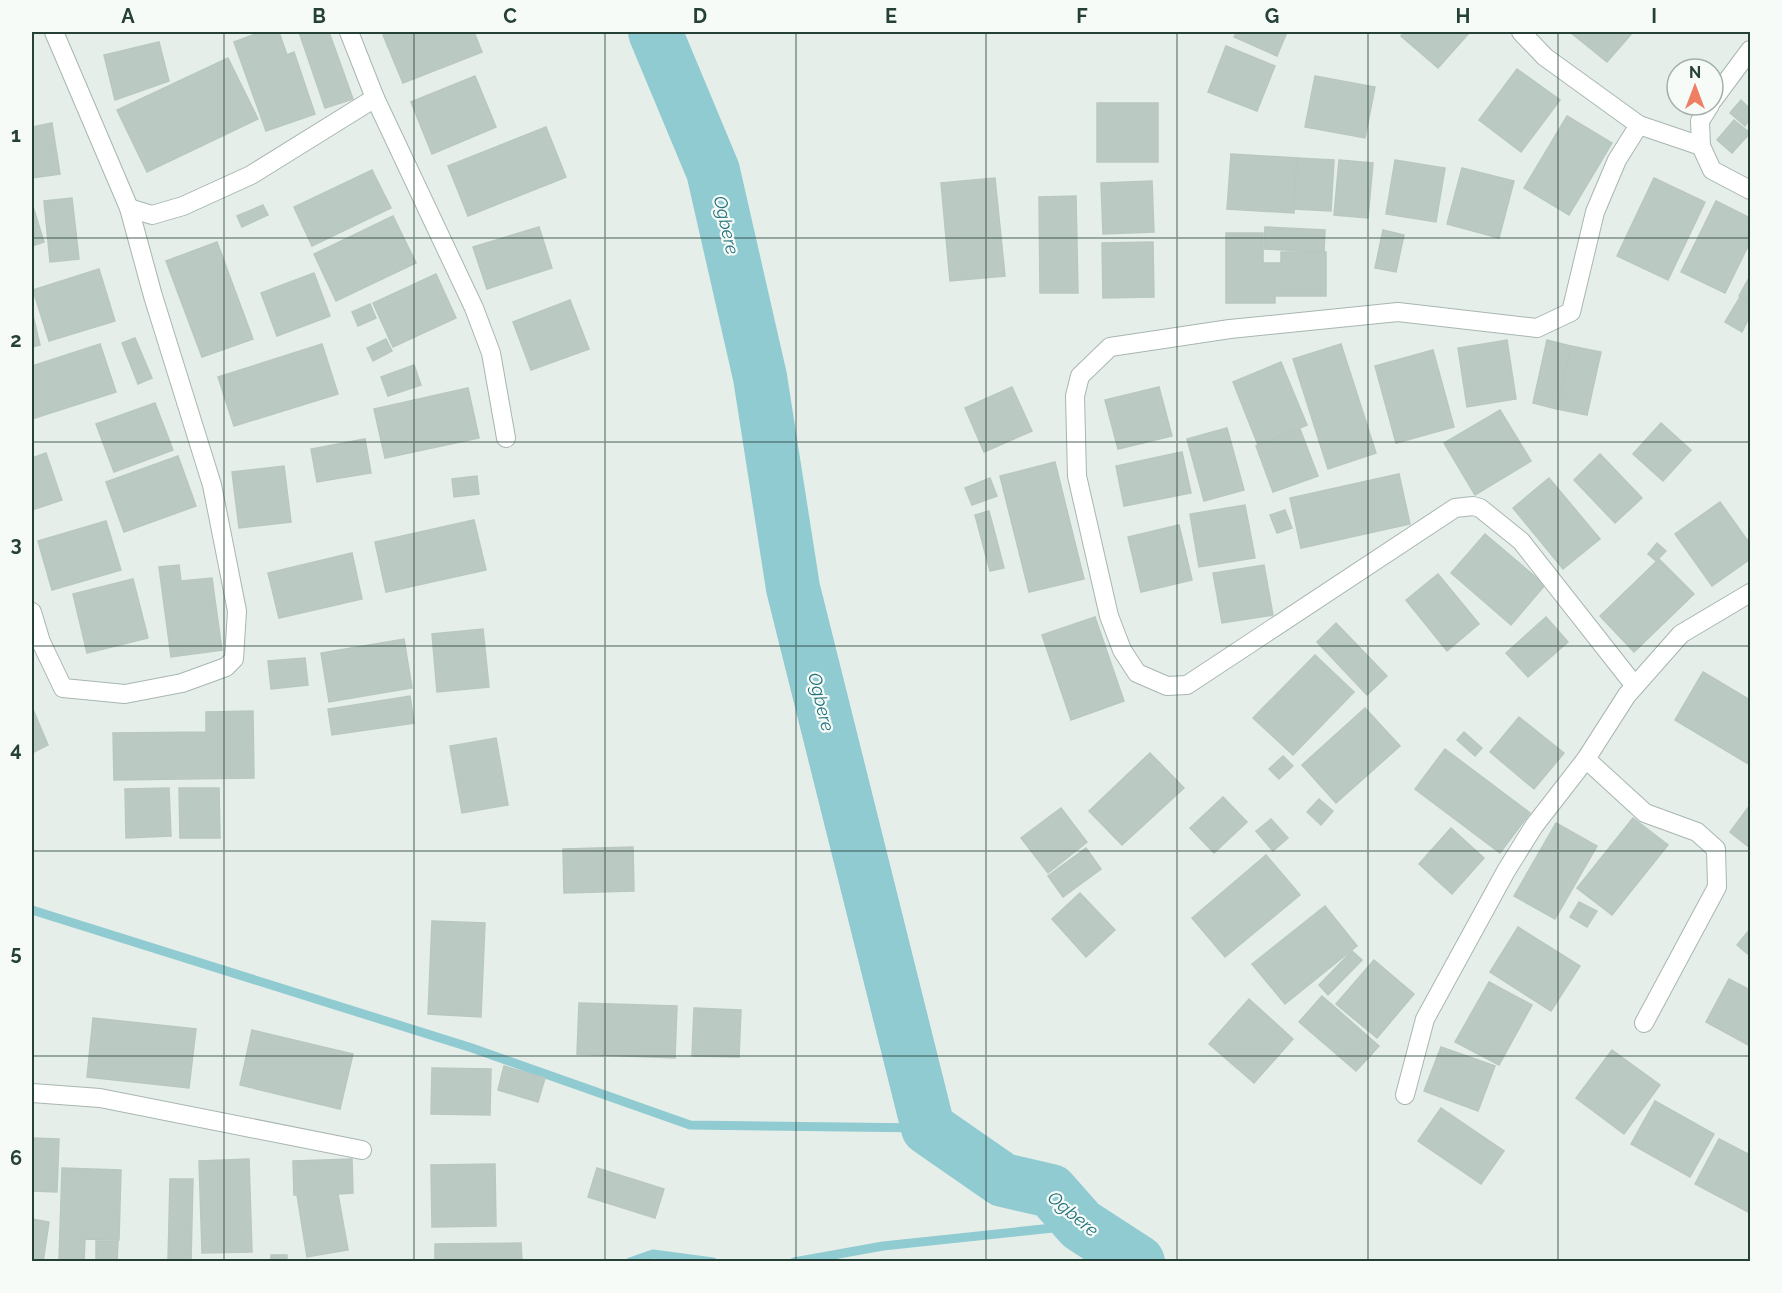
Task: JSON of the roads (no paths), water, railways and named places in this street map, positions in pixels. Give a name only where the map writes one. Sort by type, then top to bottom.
[{"type":"street","points":[[32,612],[41,642],[63,688],[125,694],[182,683],[226,667],[234,658],[237,611],[212,485],[129,208],[54,32]]},
{"type":"street","points":[[349,32],[375,98],[474,308],[491,353],[506,438]]},
{"type":"street","points":[[1521,32],[1545,57],[1639,125],[1701,146]]},
{"type":"street","points":[[1725,84],[1750,50]]},
{"type":"street","points":[[129,208],[152,215],[183,206],[251,174],[375,98]]},
{"type":"street","points":[[1702,117],[1700,121],[1701,146],[1712,170],[1750,190]]},
{"type":"street","points":[[1635,686],[1521,541],[1480,508],[1473,506],[1455,508],[1187,685],[1167,686],[1150,681],[1137,674],[1122,650],[1109,616],[1077,476],[1075,396],[1080,376],[1110,347],[1230,329],[1398,312],[1537,328],[1571,312],[1595,212],[1617,160],[1639,125]]},
{"type":"street","points":[[136,236],[152,215]]},
{"type":"street","points":[[1405,1095],[1425,1019],[1506,871],[1534,826],[1586,759],[1635,686],[1681,634],[1750,593]]},
{"type":"street","points":[[1586,759],[1644,813],[1697,832],[1716,849],[1717,887],[1644,1023]]},
{"type":"street","points":[[32,1094],[100,1098],[362,1150]]},
{"type":"waterway","name":"Ogbere","points":[[655,32],[713,171],[760,377],[793,588],[928,1128],[1003,1180],[1051,1191],[1081,1225],[1138,1262]]},
{"type":"waterway","points":[[32,910],[472,1048],[690,1125],[928,1128]]},
{"type":"waterway","points":[[794,1262],[883,1246],[1081,1225]]},
{"type":"waterway","points":[[630,1262],[653,1254],[713,1262]]}]
